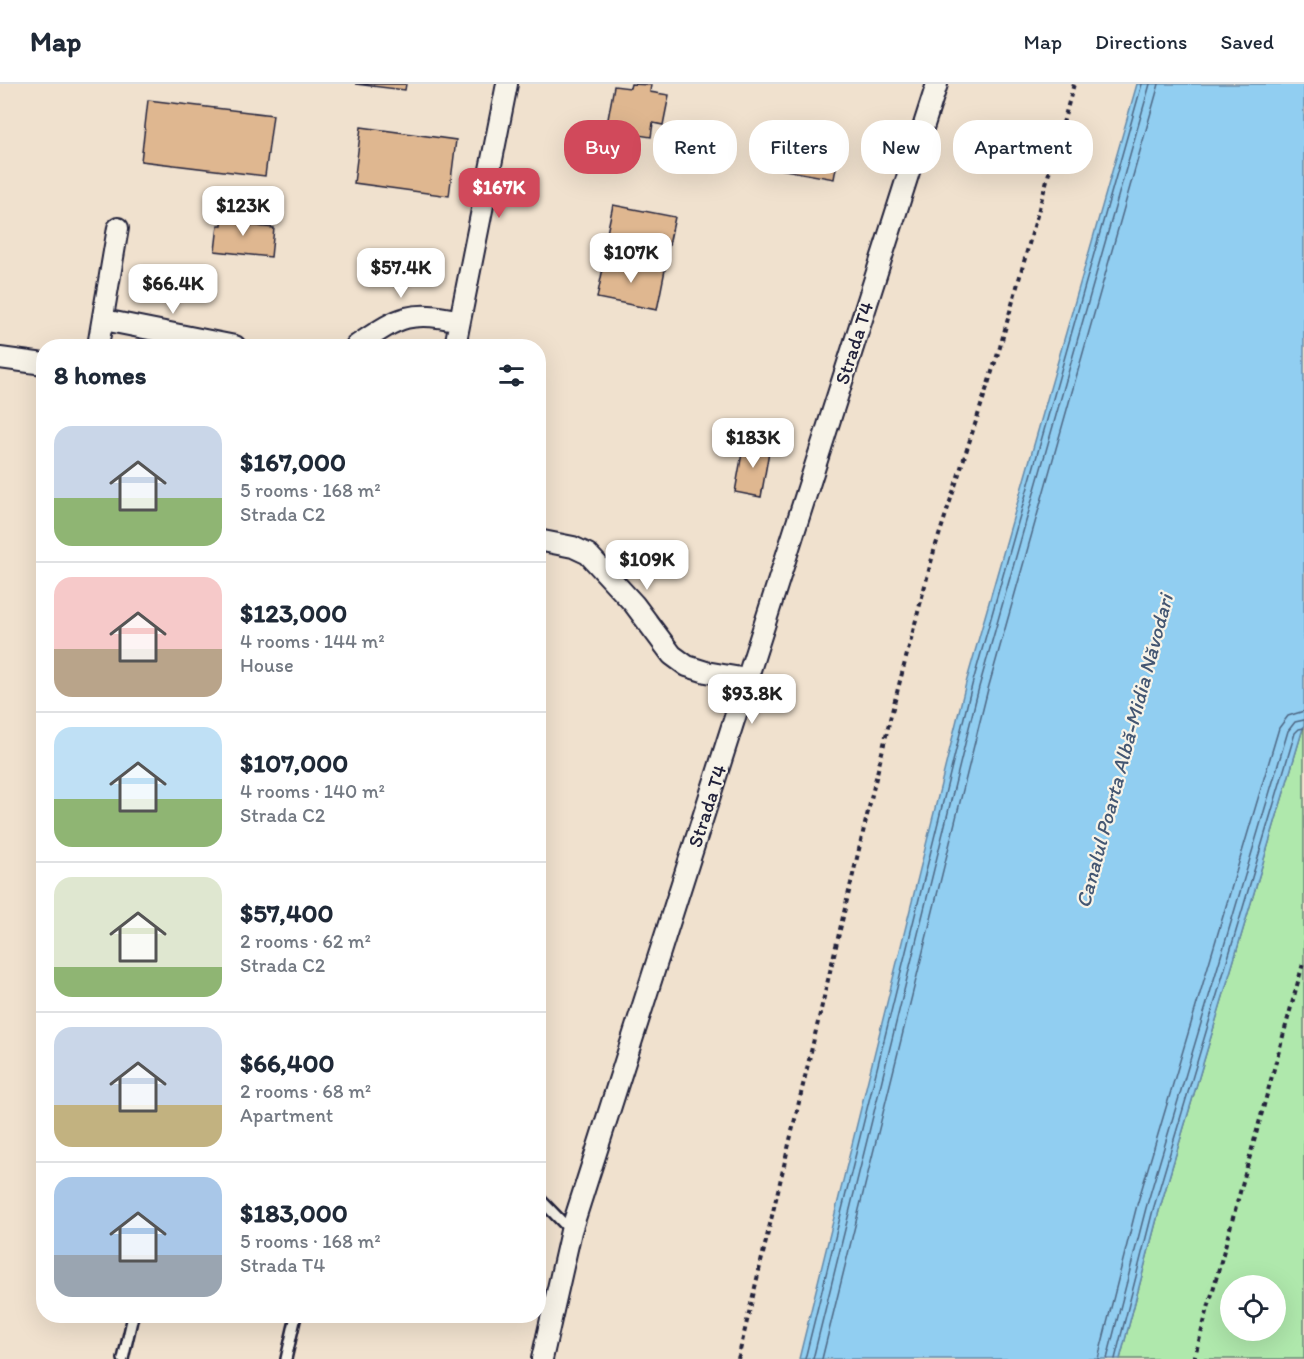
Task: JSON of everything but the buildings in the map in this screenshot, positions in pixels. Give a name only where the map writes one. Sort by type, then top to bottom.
[{"type":"street","points":[[456,339],[507,84]]},
{"type":"street","name":"Strada T4","points":[[542,1359],[571,1231],[937,84]]},
{"type":"street","points":[[100,339],[118,228]]},
{"type":"street","points":[[366,339],[386,326],[404,318],[435,315],[460,321]]},
{"type":"street","points":[[104,320],[200,339]]},
{"type":"street","points":[[0,358],[36,363]]},
{"type":"street","points":[[546,542],[573,547],[588,554],[634,604],[672,656],[687,666],[706,672],[747,679]]},
{"type":"lane","points":[[546,1205],[571,1231]]},
{"type":"lane","points":[[123,1359],[131,1323]]},
{"type":"lane","points":[[286,1359],[294,1323]]},
{"type":"path","points":[[738,1359],[889,723],[934,551],[1000,347],[1074,84]]},
{"type":"path","points":[[1194,1359],[1304,960]]},
{"type":"green space","points":[[1304,725],[1304,1359],[1120,1359],[1159,1211]]},
{"type":"water","name":"Canalul Poarta Albă-Midia Năvodari","points":[[1137,84],[1304,84],[1304,725],[1159,1211],[1120,1359],[799,1359],[966,683]]}]
